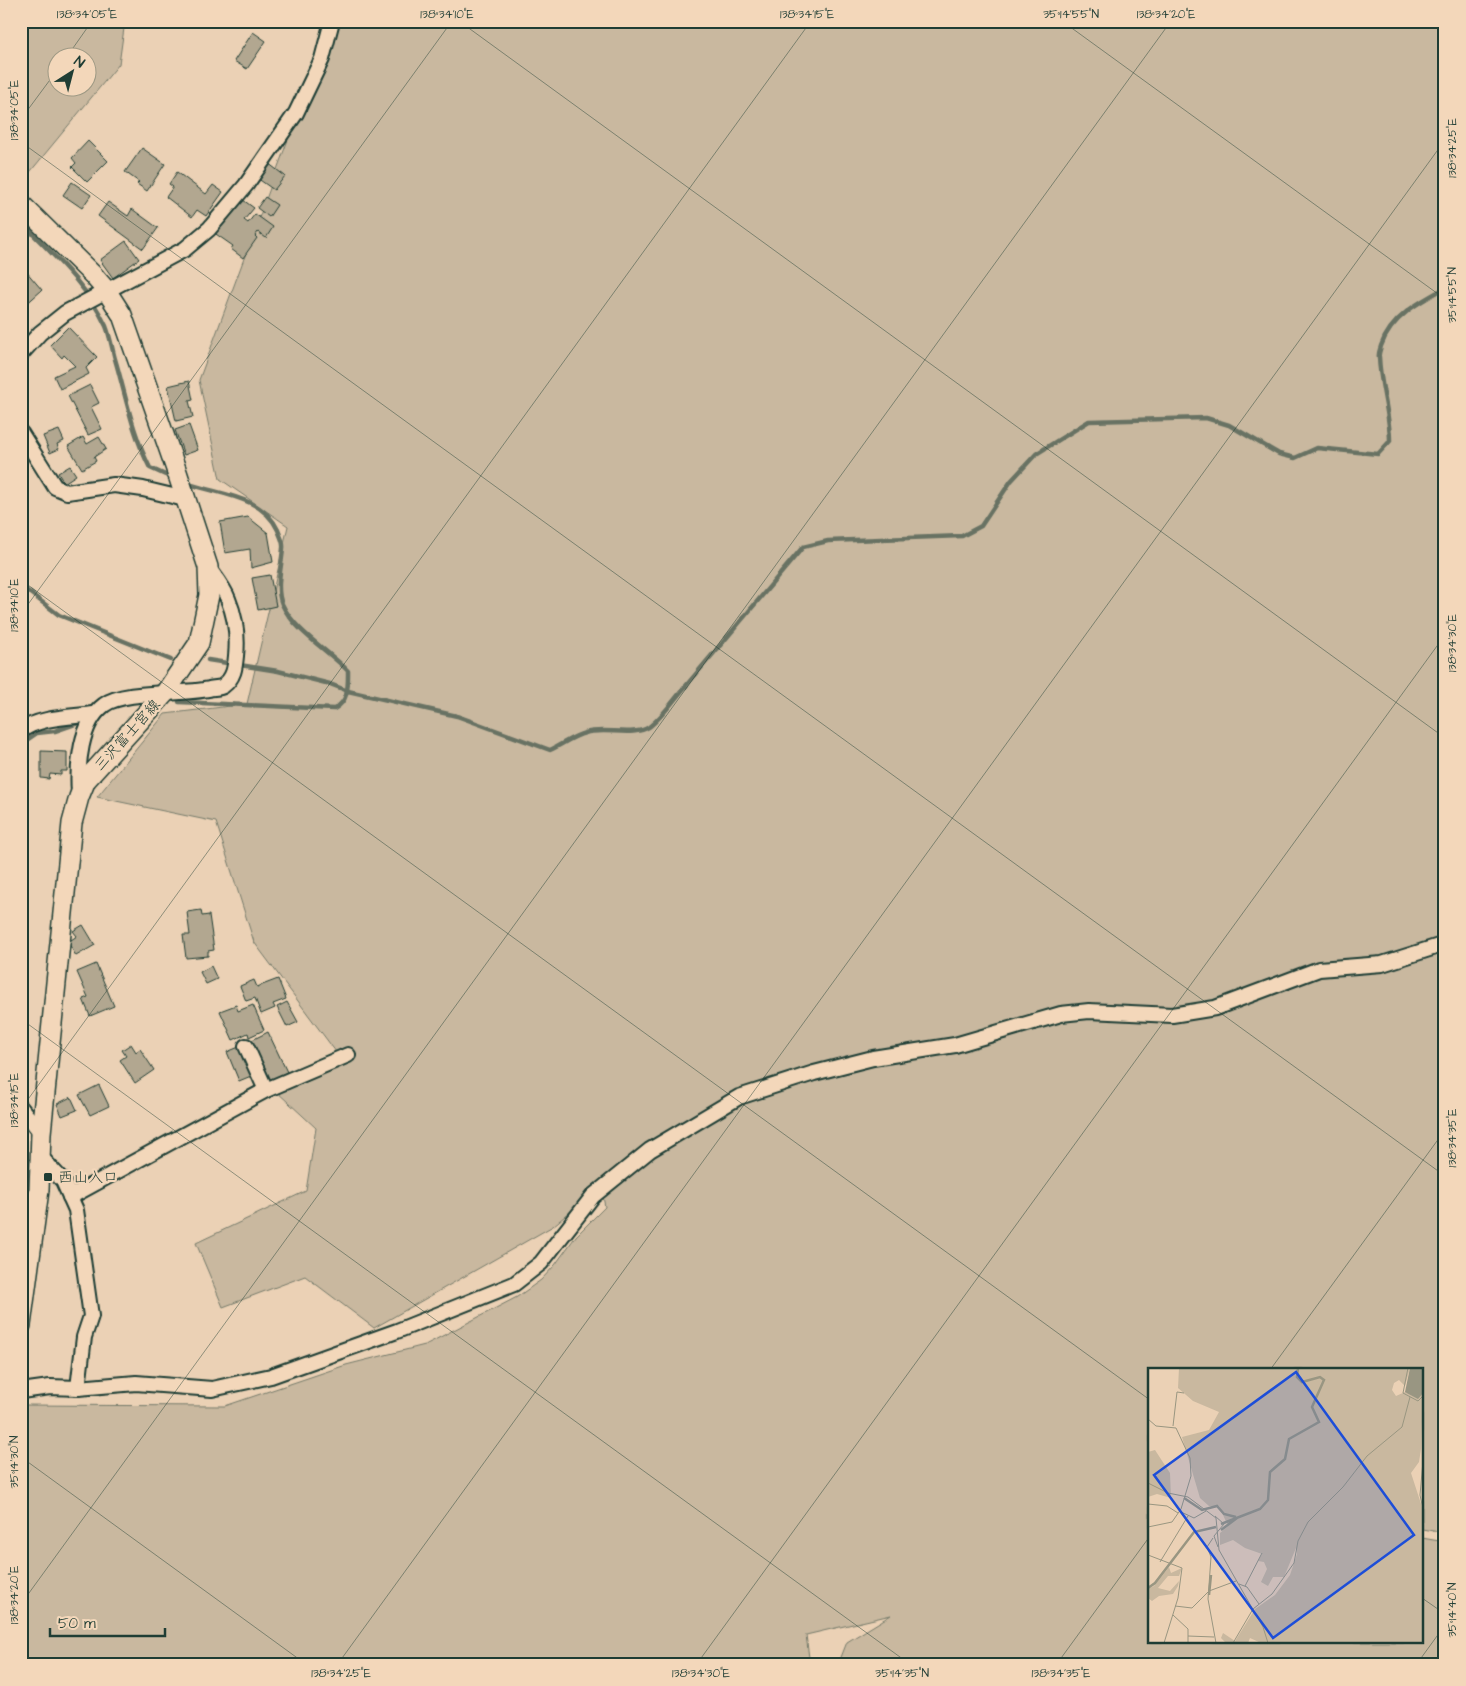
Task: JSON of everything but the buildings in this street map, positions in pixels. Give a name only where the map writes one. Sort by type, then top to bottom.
[{"type":"main road","name":"三沢富士宮線","points":[[21,204],[93,275],[102,292],[122,315],[208,567],[210,595],[199,643],[165,693],[86,780],[79,796],[72,823],[39,1155],[39,1190],[21,1325]]},
{"type":"street","points":[[21,354],[56,318],[185,249],[209,229],[246,185],[296,113],[322,59],[332,21]]},
{"type":"street","points":[[22,438],[55,487],[67,492],[114,484],[184,496]]},
{"type":"street","points":[[79,796],[77,773],[81,747],[93,714],[105,703],[120,698],[197,692],[223,686],[235,673],[234,617],[228,598],[208,567]]},
{"type":"street","points":[[21,731],[54,719],[93,714]]},
{"type":"street","points":[[21,1391],[50,1387],[78,1388],[136,1382],[212,1389],[271,1376],[397,1331],[514,1284],[541,1263],[593,1196],[650,1150],[739,1098],[814,1073],[874,1058],[955,1045],[1060,1014],[1089,1011],[1172,1015],[1215,1008],[1319,969],[1382,964],[1445,944]]},
{"type":"street","points":[[246,1046],[266,1090]]},
{"type":"street","points":[[70,1197],[266,1090],[348,1055]]},
{"type":"street","points":[[21,1108],[41,1133]]},
{"type":"street","points":[[39,1155],[63,1181],[76,1210],[91,1316],[84,1338],[78,1388]]},
{"type":"shaded area","points":[[21,21],[125,21],[119,64],[98,90],[98,48],[48,48],[48,98],[91,98],[21,183]]},
{"type":"shaded area","points":[[329,21],[1445,21],[1445,1533],[1424,1529],[1424,1368],[1148,1368],[1148,1644],[1424,1644],[1424,1538],[1445,1542],[1445,1665],[838,1665],[847,1642],[891,1615],[806,1635],[810,1665],[21,1665],[21,1405],[225,1406],[346,1365],[425,1345],[517,1297],[541,1280],[555,1265],[576,1236],[605,1207],[601,1186],[553,1226],[374,1328],[305,1276],[223,1307],[196,1243],[306,1191],[316,1128],[276,1091],[345,1064],[254,942],[216,822],[97,797],[165,714],[247,704],[288,526],[220,479],[199,380],[302,102]]},
{"type":"waterway","points":[[21,222],[57,258],[98,311],[106,326],[130,414],[144,455],[150,468],[172,478]]},
{"type":"waterway","points":[[208,660],[278,671],[330,684],[348,691],[457,716],[550,750],[572,738],[592,731],[627,732],[643,730],[649,727],[666,711],[803,547],[828,541],[962,536],[981,526],[1011,481],[1036,454],[1089,421],[1206,418],[1229,425],[1279,454],[1295,458],[1317,448],[1378,454],[1390,441],[1380,368],[1379,355],[1381,346],[1392,327],[1407,311],[1445,288]]},
{"type":"waterway","points":[[179,702],[334,709],[343,702],[347,693],[348,682],[348,671],[303,632],[287,614],[282,604],[279,583],[283,544],[271,518],[250,503],[187,483]]},
{"type":"waterway","points":[[21,586],[59,615],[171,660]]},
{"type":"waterway","points":[[21,744],[37,733],[55,731],[78,723]]},
{"type":"place","name":"西山入口","points":[[48,1177]]}]
